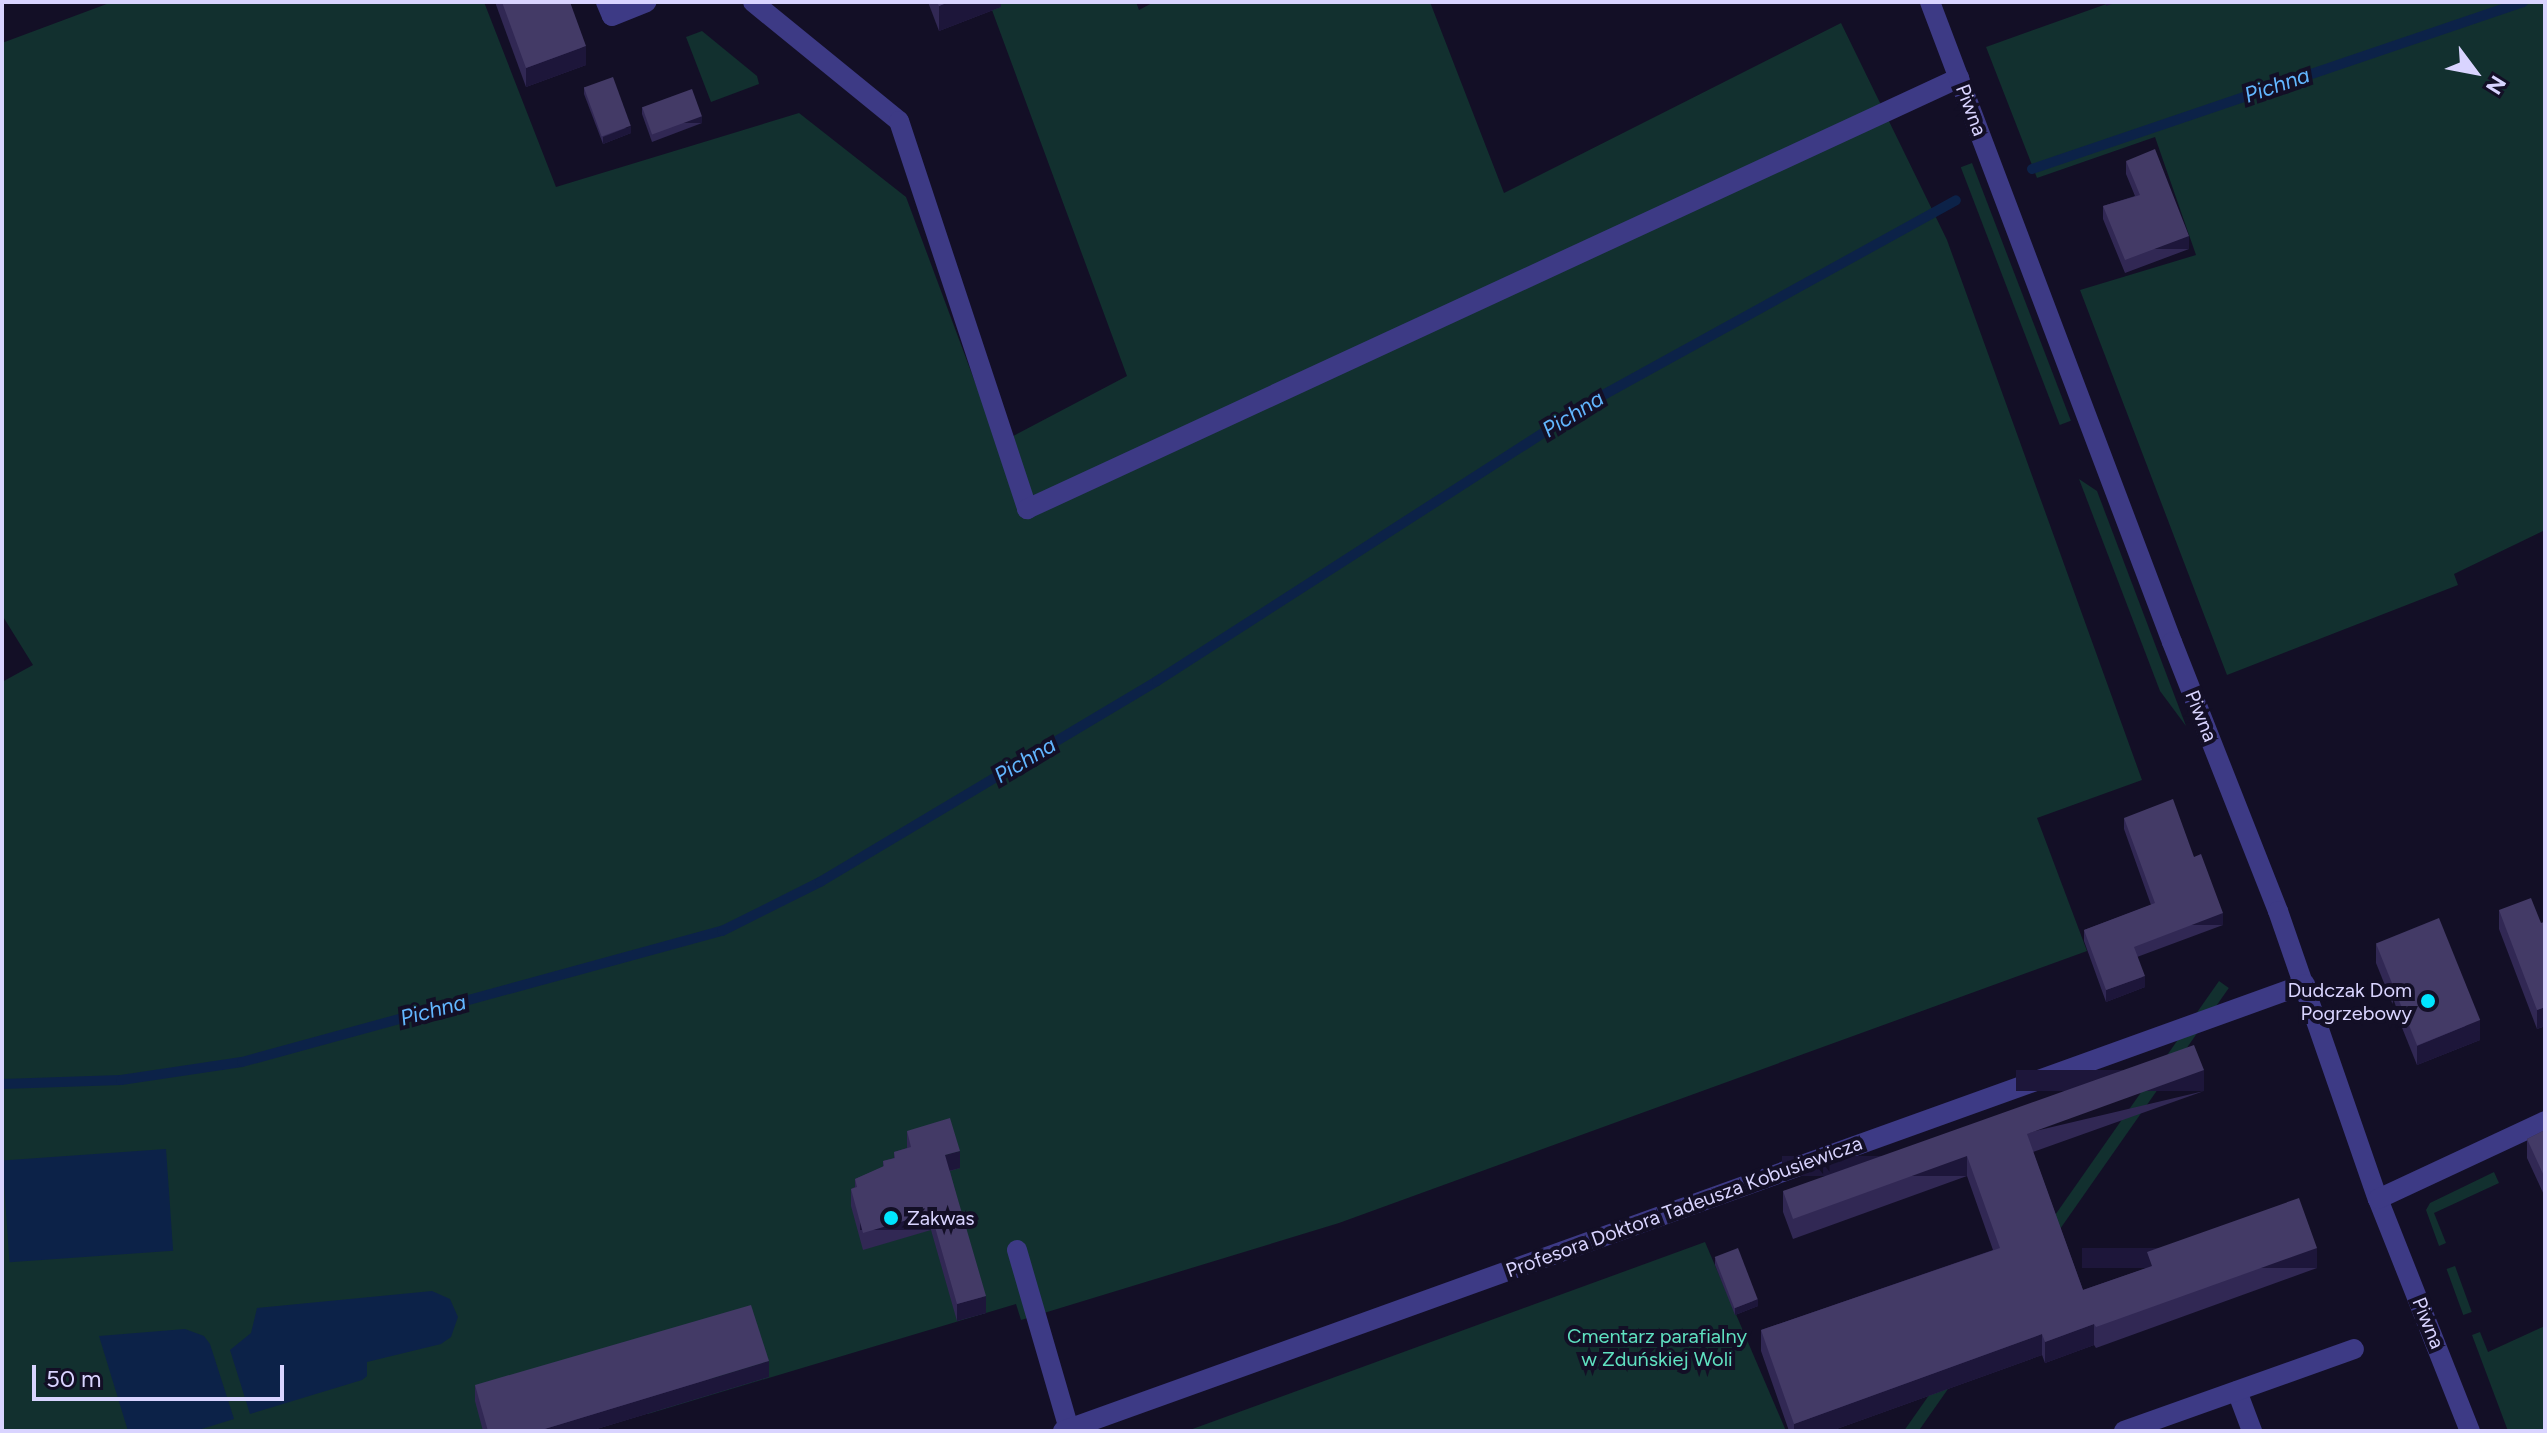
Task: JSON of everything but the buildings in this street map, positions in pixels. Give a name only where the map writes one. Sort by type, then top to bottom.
[{"type":"street","points":[[606,2],[612,16],[646,2]]},
{"type":"street","points":[[753,2],[899,121],[1027,509],[1959,78]]},
{"type":"street","name":"Piwna","points":[[1930,2],[2305,984],[2378,1199],[2470,1431]]},
{"type":"street","name":"Profesora Doktora Tadeusza Kobusiewicza","points":[[1066,1430],[2305,984]]},
{"type":"street","points":[[2378,1199],[2545,1121]]},
{"type":"street","points":[[1017,1250],[1066,1430]]},
{"type":"street","points":[[2124,1431],[2354,1349]]},
{"type":"street","points":[[2237,1391],[2252,1431]]},
{"type":"green space","points":[[112,2],[484,2],[556,187],[799,113],[906,197],[998,444],[1127,376],[989,2],[1136,2],[1139,10],[1154,2],[1430,2],[1504,193],[1841,23],[1947,240],[2142,780],[2037,818],[2087,951],[1339,1223],[1021,1320],[1016,1304],[648,1414],[643,1397],[531,1431],[2,1431],[2,682],[33,665],[2,615],[2,43]]},
{"type":"green space","points":[[2112,2],[2545,2],[2545,530],[2454,574],[2458,585],[2227,675],[2080,290],[2196,255],[2155,137],[2037,178],[1986,47]]},
{"type":"green space","points":[[702,31],[757,76],[759,84],[711,102],[686,37]]},
{"type":"green space","points":[[1972,163],[2071,421],[2060,425],[1961,167]]},
{"type":"green space","points":[[2079,479],[2097,491],[2186,726],[2160,691]]},
{"type":"green space","points":[[2219,981],[2229,988],[1919,1431],[1904,1431]]},
{"type":"green space","points":[[2494,1172],[2499,1183],[2434,1213],[2446,1243],[2439,1246],[2426,1210],[2430,1203]]},
{"type":"green space","name":"Cmentarz parafialny w Zduńskiej Woli","points":[[1705,1242],[1786,1431],[1187,1431]]},
{"type":"green space","points":[[2455,1266],[2472,1312],[2463,1315],[2447,1269]]},
{"type":"green space","points":[[2545,1326],[2545,1431],[2508,1431],[2472,1335],[2480,1332],[2488,1352]]},
{"type":"water","points":[[166,1149],[173,1251],[10,1262],[2,1160]]},
{"type":"water","points":[[432,1291],[450,1299],[458,1317],[451,1337],[441,1344],[367,1362],[367,1376],[362,1380],[250,1414],[230,1350],[251,1333],[257,1308]]},
{"type":"water","points":[[185,1329],[204,1336],[210,1344],[234,1419],[195,1431],[128,1431],[99,1336]]},
{"type":"waterway","name":"Pichna","points":[[2032,169],[2523,2]]},
{"type":"waterway","name":"Pichna","points":[[2,1084],[121,1080],[242,1062],[722,931],[820,882],[1157,681],[1596,399],[1956,200]]},
{"type":"place","name":"Dudczak Dom Pogrzebowy","points":[[2428,1001]]},
{"type":"place","name":"Zakwas","points":[[891,1218]]}]
